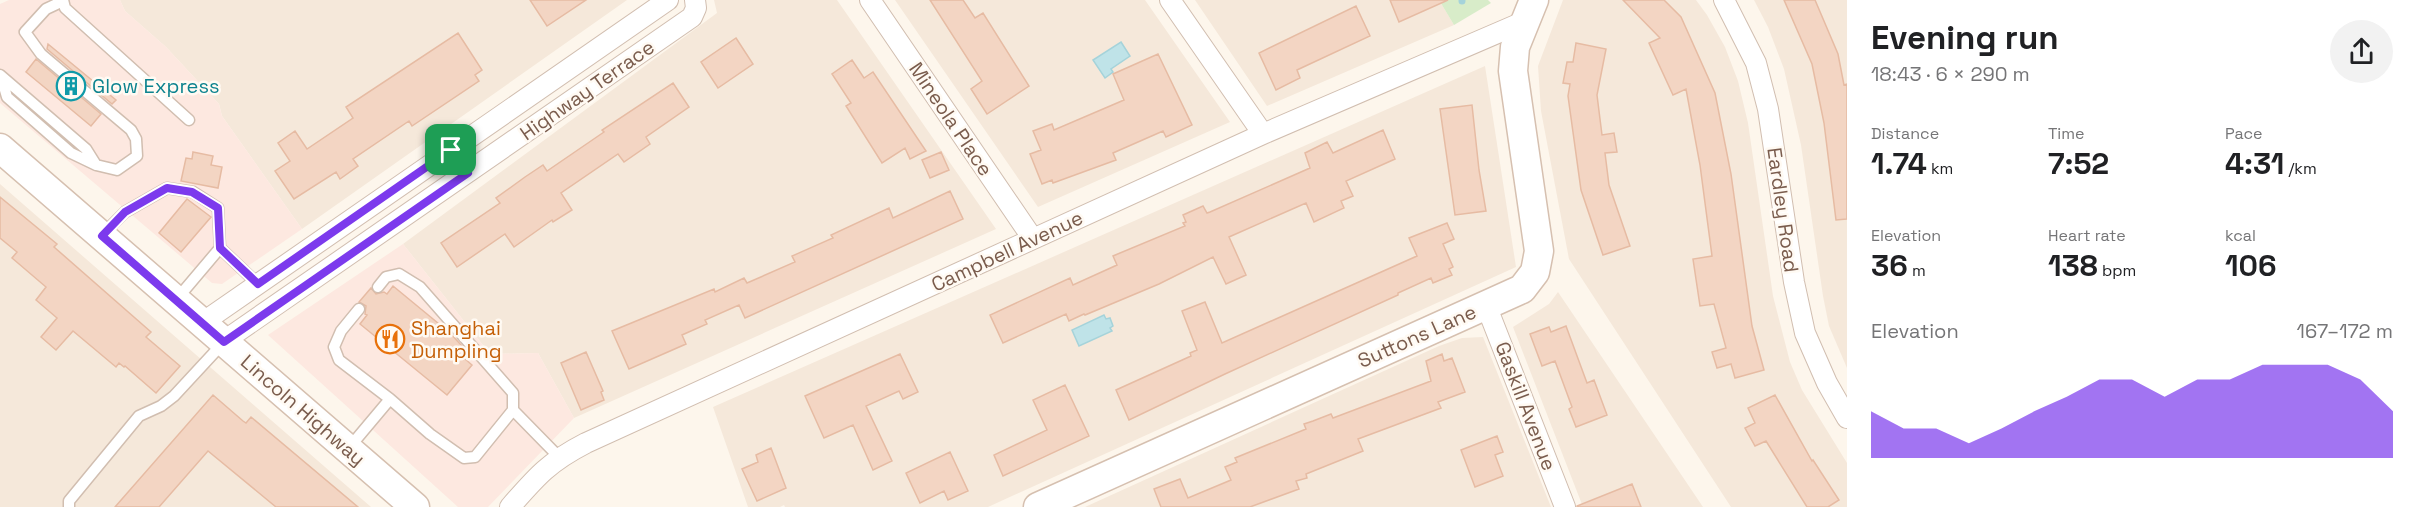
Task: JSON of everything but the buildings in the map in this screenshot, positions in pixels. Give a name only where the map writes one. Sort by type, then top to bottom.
[{"type":"street","name":"Highway Terrace","points":[[202,323],[668,0]]},
{"type":"street","name":"Highway Terrace","points":[[224,342],[692,17],[696,8],[695,0]]},
{"type":"street","name":"Mineola Place","points":[[870,0],[1033,239]]},
{"type":"street","points":[[1170,0],[1263,134]]},
{"type":"street","name":"Eardley Road","points":[[1724,0],[1756,63],[1768,110],[1794,282],[1805,333],[1827,383],[1847,418]]},
{"type":"street","name":"Campbell Avenue","points":[[510,507],[542,470],[586,443],[1528,11]]},
{"type":"street","name":"Suttons Lane","points":[[1038,507],[1522,289],[1535,272],[1539,251],[1513,71],[1515,47],[1528,11]]},
{"type":"street","name":"Lincoln Highway","points":[[0,148],[415,507]]},
{"type":"street","points":[[451,150],[468,173]]},
{"type":"street","name":"Gaskill Avenue","points":[[1486,305],[1566,507]]},
{"type":"lane","points":[[0,76],[86,149],[96,165],[117,170],[137,156],[136,139],[127,125],[41,54],[25,32],[46,9],[63,1],[65,8],[189,120]]},
{"type":"lane","points":[[102,236],[125,212],[167,188],[192,192],[218,208],[220,248],[176,301]]},
{"type":"lane","points":[[220,248],[258,284]]},
{"type":"lane","points":[[359,309],[341,331],[334,346],[339,360],[390,399],[430,434],[465,458],[474,457],[513,410],[513,393],[420,287],[399,274],[386,277],[378,287]]},
{"type":"lane","points":[[69,507],[69,501],[138,416],[161,406],[174,396],[224,342]]},
{"type":"lane","points":[[348,449],[390,399]]},
{"type":"lane","points":[[513,410],[560,458]]},
{"type":"shaded area","points":[[9,0],[120,0],[125,11],[166,47],[219,104],[222,116],[302,229],[222,284],[212,283],[0,103],[0,4]]},
{"type":"shaded area","points":[[120,0],[627,0],[302,229],[222,116],[219,104],[166,47],[125,11]]},
{"type":"shaded area","points":[[714,0],[837,0],[996,229],[574,418],[538,353],[490,354],[403,244],[717,13]]},
{"type":"shaded area","points":[[895,0],[1145,0],[1230,122],[1038,207]]},
{"type":"shaded area","points":[[1195,0],[1439,0],[1454,25],[1267,106]]},
{"type":"shaded area","points":[[1563,0],[1696,0],[1725,47],[1738,81],[1748,123],[1773,296],[1790,362],[1802,390],[1847,463],[1847,507],[1731,507],[1569,259],[1541,111],[1538,66]]},
{"type":"shaded area","points":[[1754,0],[1847,0],[1847,368],[1829,326],[1801,145],[1784,69],[1768,27]]},
{"type":"shaded area","points":[[1485,66],[1516,267],[988,507],[785,507],[784,505],[748,507],[713,407]]},
{"type":"shaded area","points":[[0,184],[179,340],[371,507],[0,507]]},
{"type":"shaded area","points":[[403,244],[490,354],[538,353],[574,418],[488,507],[458,507],[268,335]]},
{"type":"shaded area","points":[[1558,292],[1703,507],[1583,507],[1513,327],[1549,304]]},
{"type":"shaded area","points":[[1483,337],[1551,507],[1085,507],[1439,346],[1462,338]]},
{"type":"green space","points":[[1439,0],[1488,0],[1491,3],[1454,25]]},
{"type":"water","points":[[1121,42],[1130,56],[1111,69],[1113,72],[1105,78],[1093,60]]},
{"type":"water","points":[[1104,315],[1106,319],[1110,318],[1112,331],[1079,346],[1072,330]]},
{"type":"place","name":"Glow Express","points":[[71,86]]},
{"type":"place","name":"Shanghai Dumpling","points":[[390,339]]},
{"type":"route","points":[[451,150],[468,173],[224,342],[102,236],[125,212],[167,188],[192,192],[218,208],[220,248],[258,284],[451,150]]}]
